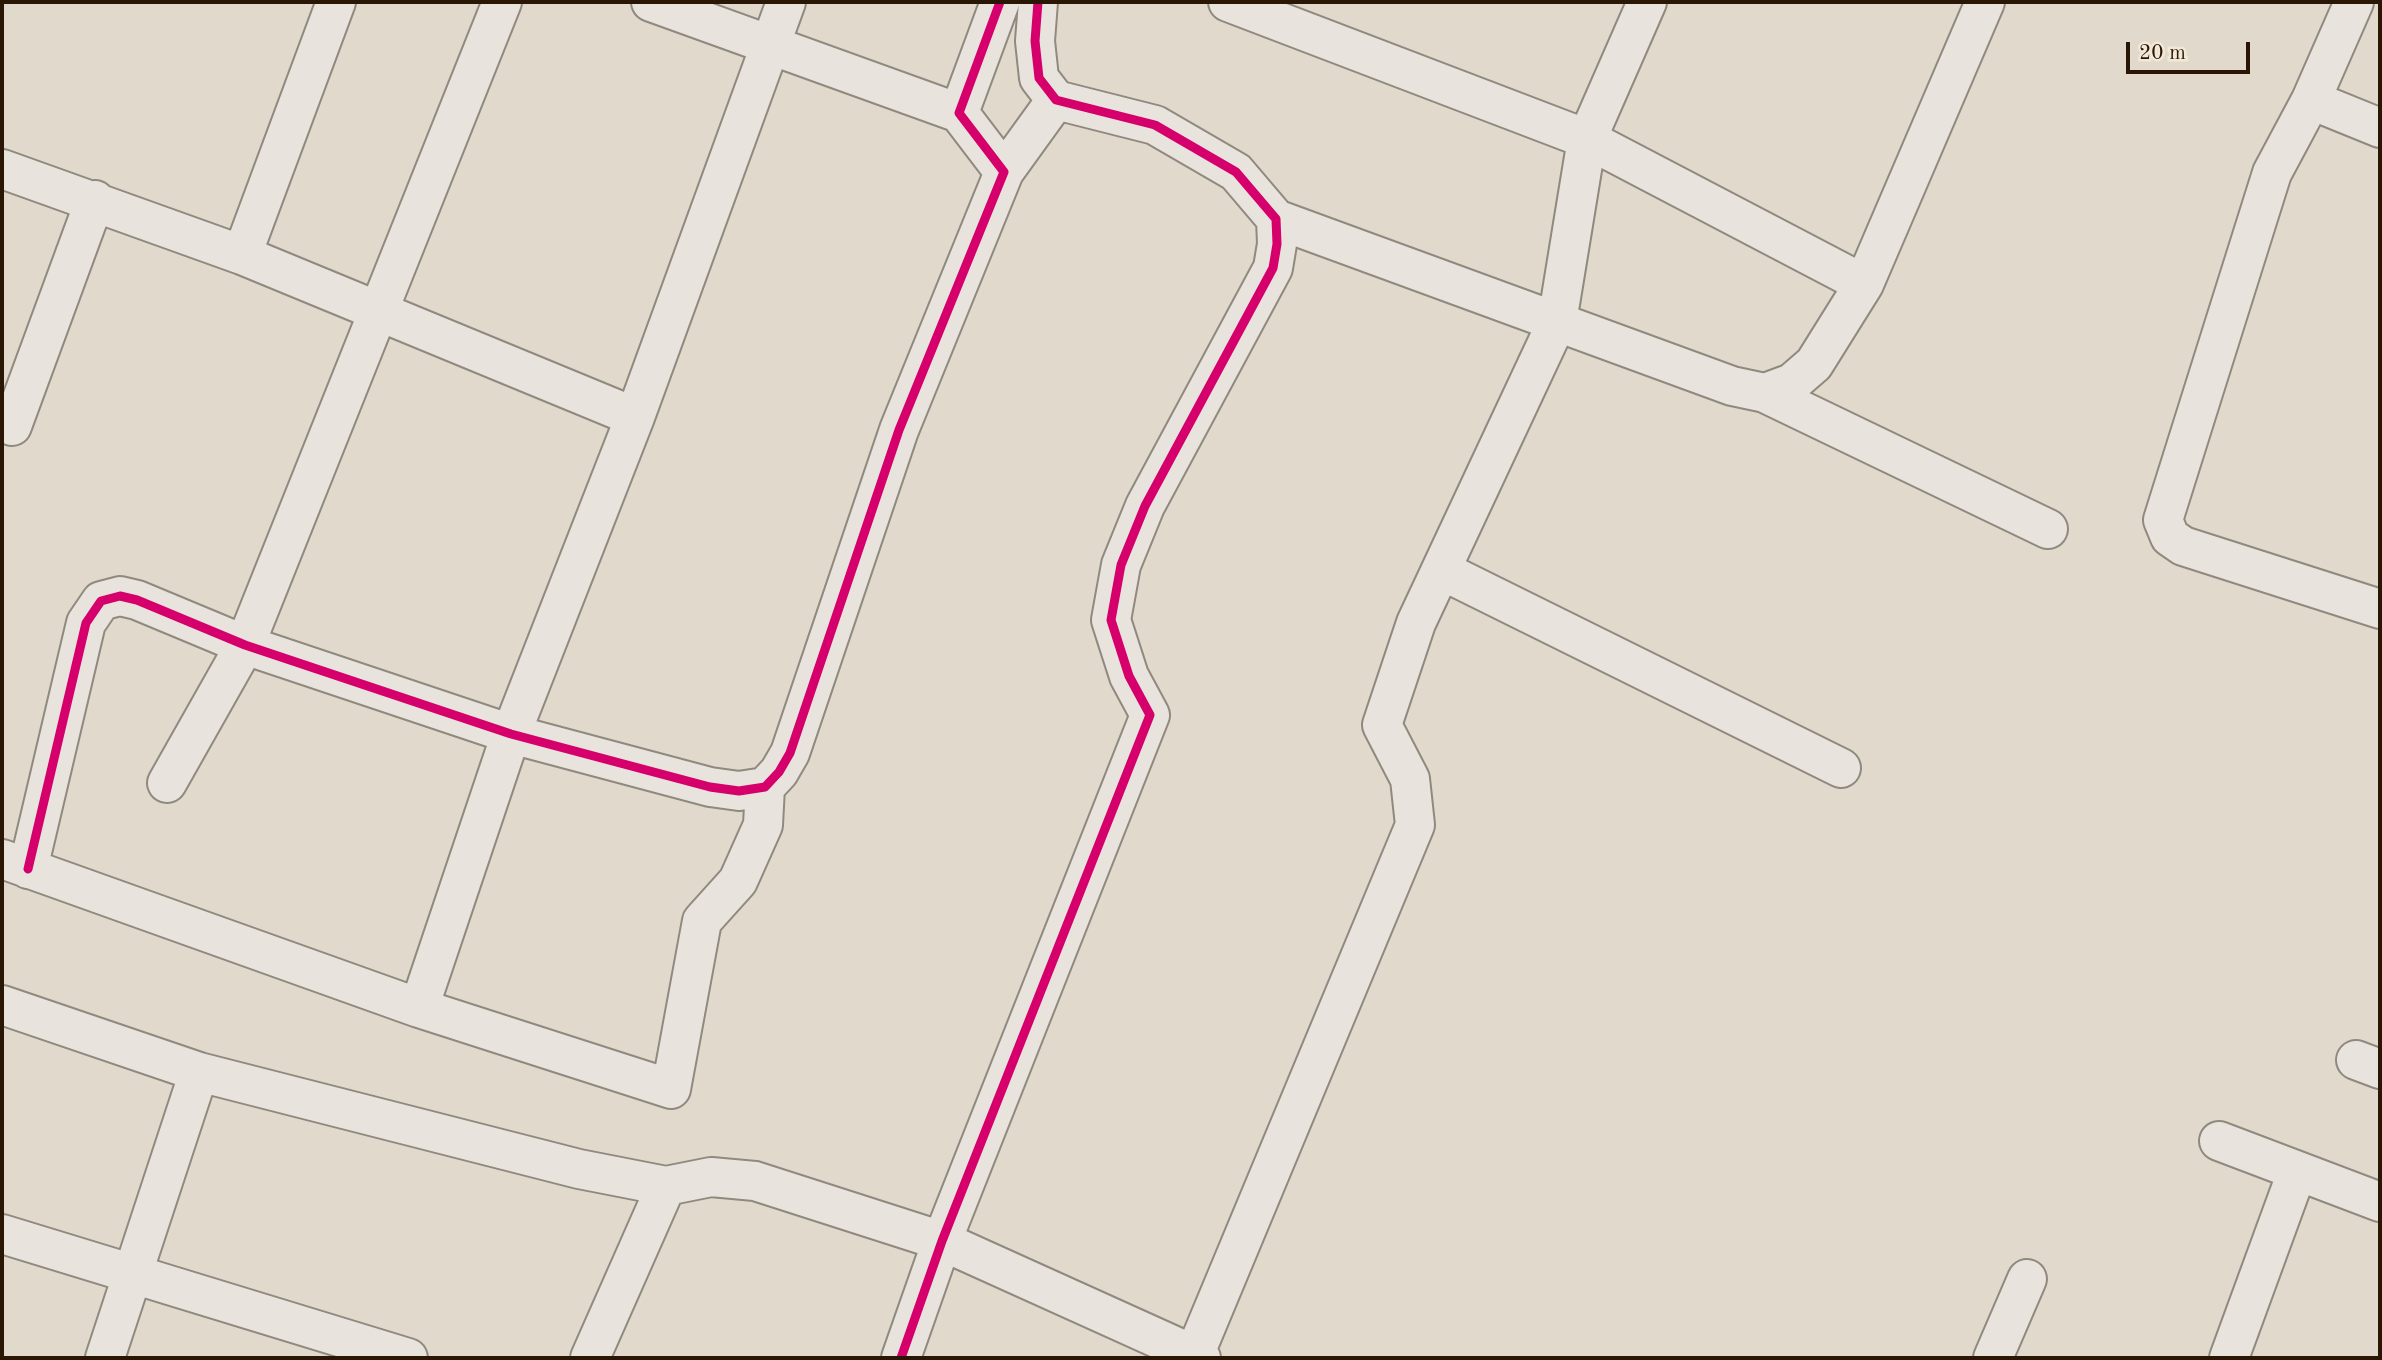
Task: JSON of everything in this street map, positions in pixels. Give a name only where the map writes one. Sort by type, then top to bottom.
[{"type":"street","points":[[242,255],[336,2]]},
{"type":"street","points":[[167,783],[245,645],[502,2]]},
{"type":"street","points":[[651,2],[959,113],[1004,172]]},
{"type":"street","points":[[419,1008],[511,734],[635,417],[786,2]]},
{"type":"street","points":[[959,113],[1000,2]]},
{"type":"street","points":[[1038,2],[1035,41],[1039,78],[1056,100],[1155,125],[1236,172],[1276,219],[1731,386],[1765,393],[2049,529]]},
{"type":"street","points":[[1228,2],[1587,139],[1864,284]]},
{"type":"street","points":[[2,1005],[199,1072],[579,1169],[666,1186],[711,1177],[755,1181],[942,1241],[1196,1357],[1415,825],[1410,779],[1382,725],[1416,623],[1557,322],[1587,139],[1647,2]]},
{"type":"street","points":[[1765,393],[1792,383],[1814,364],[1864,284],[1985,2]]},
{"type":"street","points":[[2354,2],[2311,100],[2272,173],[2176,469],[2163,520],[2169,537],[2183,545],[2380,609]]},
{"type":"street","points":[[765,788],[739,791],[710,788],[511,734],[245,645],[137,600],[120,596],[101,601],[86,623],[15,864],[419,1008],[671,1089],[702,921],[738,881],[763,825],[765,788],[790,753],[899,430],[1004,172],[1056,100]]},
{"type":"street","points":[[2311,100],[2380,128]]},
{"type":"street","points":[[2,169],[95,200],[242,255],[635,417]]},
{"type":"street","points":[[12,426],[95,200]]},
{"type":"street","points":[[901,1358],[942,1241],[1150,715],[1129,677],[1111,620],[1121,565],[1145,506],[1273,268],[1277,244],[1276,219]]},
{"type":"street","points":[[1441,570],[1841,768]]},
{"type":"street","points":[[105,1358],[199,1072]]},
{"type":"street","points":[[2219,1141],[2380,1202]]},
{"type":"street","points":[[2229,1358],[2297,1172]]},
{"type":"street","points":[[590,1358],[666,1186]]},
{"type":"street","points":[[2,1234],[132,1276],[408,1358]]},
{"type":"street","points":[[1993,1358],[2027,1279]]},
{"type":"cycle path","points":[[28,869],[86,623],[101,601],[120,596],[137,600],[245,645],[511,734],[710,787],[739,791],[765,787],[779,772],[790,753],[899,430],[1004,172],[959,113],[1000,2]]},
{"type":"cycle path","points":[[901,1358],[942,1241],[1150,715],[1129,676],[1111,620],[1121,565],[1145,506],[1273,268],[1277,244],[1276,219],[1236,172],[1155,125],[1056,100],[1039,78],[1035,41],[1038,2]]}]
